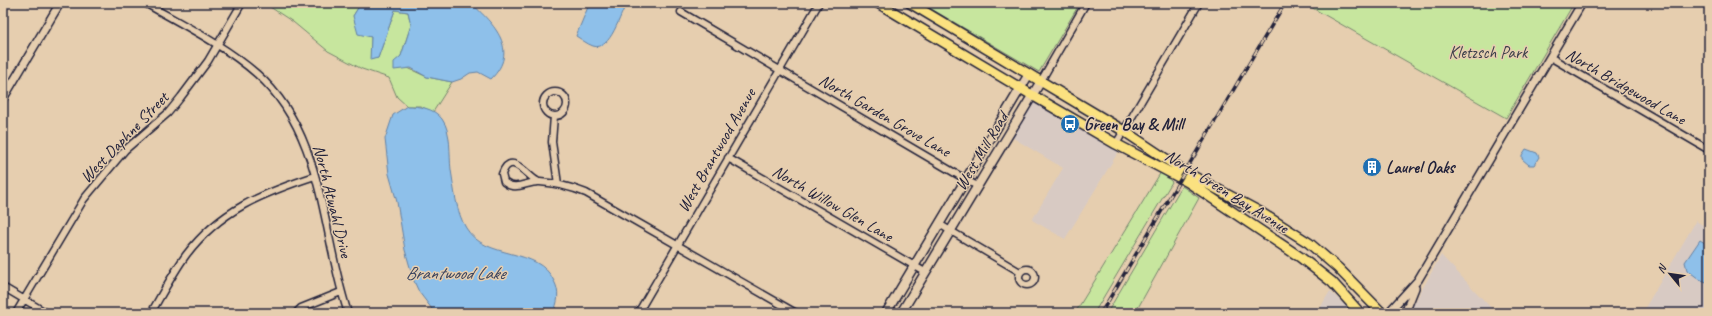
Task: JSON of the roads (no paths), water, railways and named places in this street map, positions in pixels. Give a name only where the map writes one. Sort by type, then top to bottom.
[{"type":"main road","name":"North Green Bay Avenue","points":[[878,3],[1116,144],[1188,182],[1300,257],[1332,282],[1360,313]]},
{"type":"main road","name":"North Green Bay Avenue","points":[[910,3],[1124,131],[1187,172],[1258,211],[1309,243],[1338,268],[1382,313]]},
{"type":"main road","name":"West Mill Road","points":[[886,313],[1029,74]]},
{"type":"main road","name":"West Mill Road","points":[[901,313],[1041,81]]},
{"type":"street","points":[[3,99],[60,3]]},
{"type":"street","name":"North Atwahl Drive","points":[[145,3],[238,58],[257,74],[280,99],[289,112],[302,137],[315,176],[341,292],[348,313]]},
{"type":"street","name":"West Daphne Street","points":[[16,313],[84,199],[125,150],[168,113],[194,82],[242,3]]},
{"type":"street","name":"West Brantwood Avenue","points":[[638,313],[819,3]]},
{"type":"street","name":"West Mill Road","points":[[1041,81],[1086,3]]},
{"type":"street","points":[[1116,144],[1199,3]]},
{"type":"street","points":[[1404,313],[1418,280],[1582,3]]},
{"type":"street","name":"North Garden Grove Lane","points":[[680,12],[977,186]]},
{"type":"street","name":"North Bridgewood Lane","points":[[1550,57],[1709,150]]},
{"type":"street","points":[[3,80],[11,85]]},
{"type":"street","points":[[554,116],[552,142],[558,184]]},
{"type":"street","name":"North Willow Glen Lane","points":[[728,158],[925,272]]},
{"type":"street","points":[[537,181],[516,164],[507,166],[502,174],[504,182],[511,186],[517,187],[537,181],[558,184],[586,193],[796,313]]},
{"type":"street","points":[[150,313],[186,256],[196,243],[221,220],[235,210],[264,194],[315,176]]},
{"type":"street","points":[[939,224],[1020,272]]},
{"type":"street","points":[[1388,313],[1418,280]]},
{"type":"street","points":[[3,287],[47,313]]},
{"type":"street","points":[[296,313],[301,308],[341,292]]},
{"type":"water","points":[[361,3],[471,3],[488,20],[500,38],[503,48],[503,58],[499,68],[491,79],[478,72],[470,73],[461,79],[452,82],[427,77],[411,68],[394,70],[394,62],[401,56],[411,25],[408,12],[395,10],[378,58],[370,60],[371,37],[358,34],[353,16]]},
{"type":"water","points":[[587,3],[627,3],[610,38],[599,46],[593,46],[586,43],[576,36],[588,7]]},
{"type":"water","name":"Brantwood Lake","points":[[407,106],[421,107],[435,112],[439,115],[445,125],[449,137],[451,170],[456,200],[460,215],[466,228],[475,238],[486,245],[536,263],[546,270],[554,281],[558,293],[553,313],[435,313],[419,292],[414,281],[405,250],[397,202],[389,174],[385,139],[393,115]]},
{"type":"water","points":[[1526,149],[1537,153],[1539,157],[1534,165],[1529,165],[1522,159],[1522,155]]},
{"type":"water","points":[[1700,240],[1705,243],[1707,253],[1709,255],[1709,283],[1699,279],[1687,270],[1685,262]]},
{"type":"railway","points":[[1101,313],[1285,3]]},
{"type":"place","name":"Green Bay & Mill","points":[[1070,124]]},
{"type":"place","name":"Laurel Oaks","points":[[1372,167]]},
{"type":"park label","name":"Kletzsch Park","points":[[1488,52]]}]
